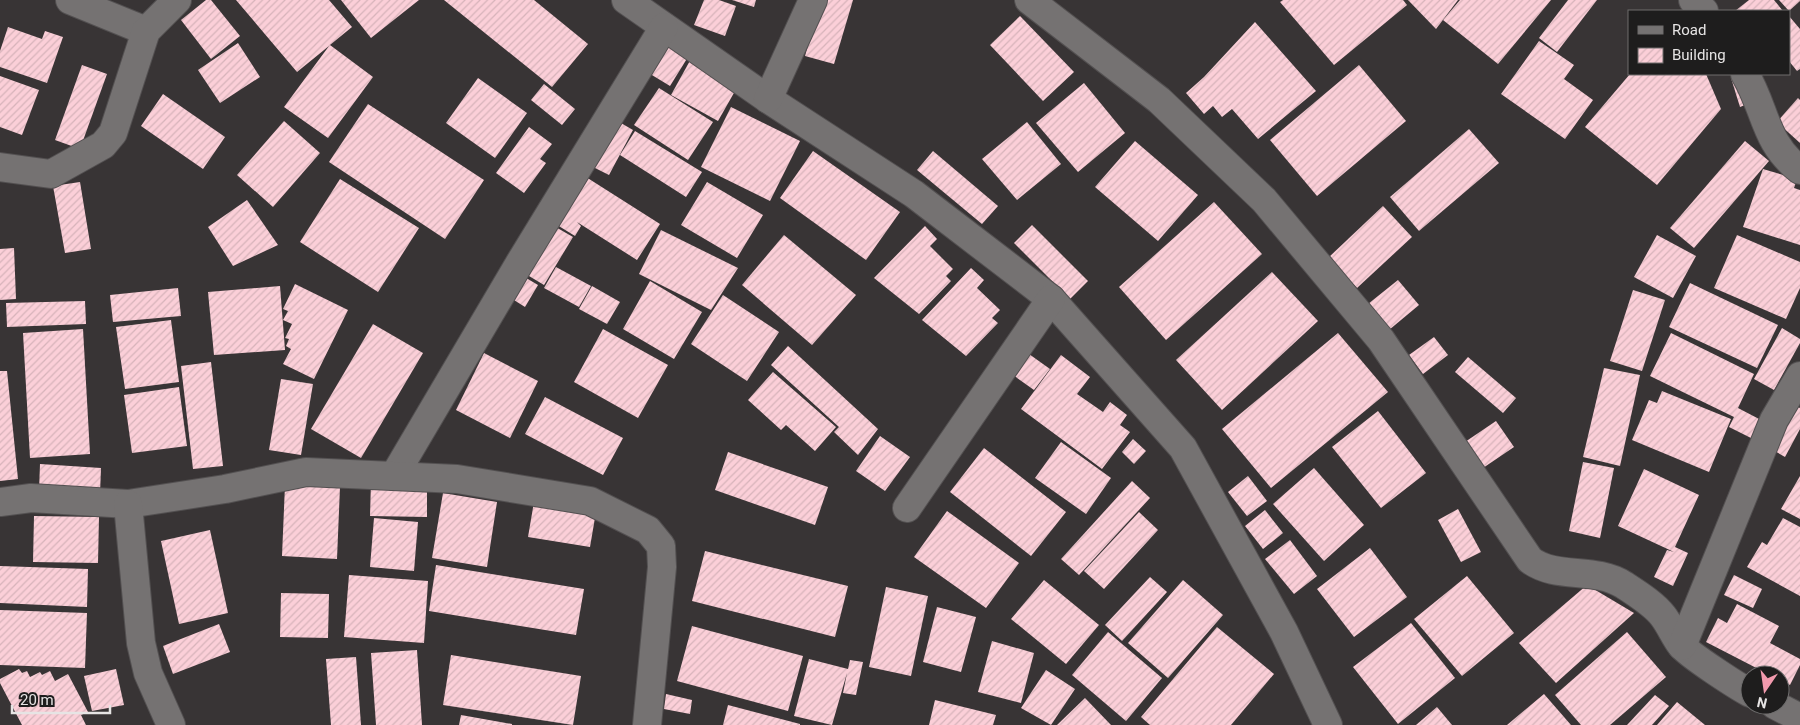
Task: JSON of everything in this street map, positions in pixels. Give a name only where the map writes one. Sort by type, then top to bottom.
[{"type":"street","points":[[70,0],[146,31]]},
{"type":"street","points":[[0,167],[51,174],[103,145],[113,133],[146,31],[178,0]]},
{"type":"street","points":[[626,0],[768,99],[914,194],[1051,299],[1183,448],[1284,632],[1328,725]]},
{"type":"street","points":[[768,99],[812,0]]},
{"type":"street","points":[[1029,0],[1159,100],[1264,200],[1381,340],[1530,560],[1539,567],[1563,571],[1590,572],[1623,584],[1662,615],[1682,646],[1740,686]]},
{"type":"street","points":[[1692,0],[1703,10]]},
{"type":"street","points":[[394,476],[519,264],[664,28]]},
{"type":"street","points":[[1746,75],[1752,86],[1771,138],[1800,170]]},
{"type":"street","points":[[906,508],[1051,299]]},
{"type":"street","points":[[1682,646],[1774,420],[1800,376]]},
{"type":"street","points":[[0,502],[31,498],[128,504],[225,489],[306,472],[457,479],[590,501],[648,530],[661,546],[662,567],[647,725]]},
{"type":"street","points":[[128,504],[140,643],[148,673],[171,725]]},
{"type":"building","points":[[206,0],[211,0],[240,36],[211,59],[181,20]]},
{"type":"building","points":[[236,0],[329,0],[352,27],[330,45],[373,77],[328,138],[284,107],[329,46],[297,72]]},
{"type":"building","points":[[341,0],[419,0],[371,38]]},
{"type":"building","points":[[444,0],[534,0],[588,44],[552,87]]},
{"type":"building","points":[[704,0],[719,0],[736,6],[725,36],[694,25]]},
{"type":"building","points":[[732,0],[756,0],[754,7]]},
{"type":"building","points":[[821,0],[853,0],[834,64],[805,56]]},
{"type":"building","points":[[1283,0],[1403,0],[1407,5],[1334,65],[1280,2]]},
{"type":"building","points":[[1408,0],[1458,0],[1436,29]]},
{"type":"building","points":[[1460,0],[1551,0],[1498,64],[1443,20]]},
{"type":"building","points":[[1568,0],[1597,0],[1557,52],[1539,38]]},
{"type":"building","points":[[1749,0],[1774,0],[1782,10],[1736,10]]},
{"type":"building","points":[[1779,0],[1800,0],[1790,10]]},
{"type":"building","points":[[1020,16],[1074,72],[1043,101],[990,45]]},
{"type":"building","points":[[1790,17],[1800,29],[1800,69],[1797,71],[1790,62]]},
{"type":"building","points":[[1255,22],[1316,91],[1258,139],[1232,109],[1222,117],[1213,106],[1204,114],[1186,93],[1204,77]]},
{"type":"building","points":[[8,27],[42,39],[45,31],[63,37],[47,83],[0,67],[0,51]]},
{"type":"building","points":[[661,40],[688,57],[670,86],[642,69]]},
{"type":"building","points":[[1539,41],[1574,65],[1564,79],[1593,100],[1565,139],[1501,94]]},
{"type":"building","points":[[238,43],[260,77],[220,103],[198,70]]},
{"type":"building","points":[[692,57],[739,84],[718,121],[671,95]]},
{"type":"building","points":[[82,65],[107,74],[80,149],[55,140]]},
{"type":"building","points":[[1359,65],[1406,121],[1317,196],[1270,140]]},
{"type":"building","points":[[1629,75],[1706,75],[1721,109],[1657,185],[1585,127]]},
{"type":"building","points":[[1741,75],[1750,103],[1740,107],[1731,78]]},
{"type":"building","points":[[0,76],[39,90],[22,135],[0,127]]},
{"type":"building","points":[[478,78],[527,113],[495,158],[446,123]]},
{"type":"building","points":[[1084,83],[1125,133],[1078,172],[1036,123]]},
{"type":"building","points":[[544,84],[575,109],[562,125],[531,100]]},
{"type":"building","points":[[659,88],[713,122],[688,160],[634,125]]},
{"type":"building","points":[[163,94],[225,137],[203,169],[141,126]]},
{"type":"building","points":[[1798,98],[1800,100],[1800,143],[1777,122]]},
{"type":"building","points":[[368,104],[484,180],[445,239],[329,162]]},
{"type":"building","points":[[731,107],[800,141],[770,201],[701,167]]},
{"type":"building","points":[[614,119],[633,130],[609,175],[589,165]]},
{"type":"building","points":[[284,121],[320,153],[273,207],[237,175]]},
{"type":"building","points":[[1027,122],[1061,164],[1017,200],[982,159]]},
{"type":"building","points":[[529,127],[552,144],[540,159],[546,163],[524,193],[496,173]]},
{"type":"building","points":[[1469,129],[1499,163],[1419,231],[1390,197]]},
{"type":"building","points":[[635,131],[702,172],[686,197],[620,155]]},
{"type":"building","points":[[1135,141],[1198,195],[1158,241],[1095,187]]},
{"type":"building","points":[[1745,141],[1769,161],[1694,248],[1670,228]]},
{"type":"building","points":[[813,151],[900,212],[866,260],[780,198]]},
{"type":"building","points":[[933,151],[998,206],[982,224],[917,170]]},
{"type":"building","points":[[1763,169],[1797,179],[1794,188],[1800,190],[1800,245],[1743,227]]},
{"type":"building","points":[[586,177],[660,224],[637,260],[577,222],[581,226],[575,236],[549,220]]},
{"type":"building","points":[[340,179],[419,228],[378,292],[300,242]]},
{"type":"building","points":[[80,182],[91,249],[65,253],[53,186]]},
{"type":"building","points":[[707,182],[763,215],[737,258],[681,225]]},
{"type":"building","points":[[247,200],[278,245],[233,266],[208,227]]},
{"type":"building","points":[[1214,202],[1262,254],[1166,340],[1119,287]]},
{"type":"building","points":[[1383,206],[1412,237],[1357,288],[1328,258]]},
{"type":"building","points":[[547,222],[573,237],[544,285],[519,270]]},
{"type":"building","points":[[1032,225],[1088,281],[1070,299],[1014,243]]},
{"type":"building","points":[[925,226],[937,239],[930,246],[953,269],[946,276],[951,281],[919,314],[874,278]]},
{"type":"building","points":[[661,230],[738,268],[711,310],[639,274]]},
{"type":"building","points":[[784,235],[856,295],[812,345],[742,285]]},
{"type":"building","points":[[1657,235],[1696,256],[1673,298],[1634,277]]},
{"type":"building","points":[[1737,235],[1800,262],[1800,288],[1786,319],[1714,288]]},
{"type":"building","points":[[14,248],[16,299],[0,300],[0,249]]},
{"type":"building","points":[[556,267],[591,286],[579,307],[544,288]]},
{"type":"building","points":[[971,268],[984,280],[977,288],[1000,310],[992,318],[998,323],[966,356],[922,320]]},
{"type":"building","points":[[516,272],[538,285],[525,307],[503,293]]},
{"type":"building","points":[[1272,272],[1318,321],[1222,410],[1176,360]]},
{"type":"building","points":[[1398,280],[1419,305],[1389,330],[1368,304]]},
{"type":"building","points":[[650,281],[702,312],[674,359],[623,329]]},
{"type":"building","points":[[1690,283],[1778,325],[1757,368],[1669,327]]},
{"type":"building","points":[[295,284],[348,310],[314,379],[283,364],[291,349],[286,346],[289,339],[285,338],[292,324],[283,320],[288,311],[283,309]]},
{"type":"building","points":[[280,286],[285,350],[214,355],[208,292]]},
{"type":"building","points":[[592,286],[620,302],[607,324],[579,309]]},
{"type":"building","points":[[178,288],[181,316],[113,322],[110,295]]},
{"type":"building","points":[[1633,290],[1665,300],[1642,371],[1610,361]]},
{"type":"building","points":[[723,295],[779,332],[747,381],[691,344]]},
{"type":"building","points":[[85,301],[86,324],[7,327],[6,303]]},
{"type":"building","points":[[171,320],[179,382],[125,389],[116,327]]},
{"type":"building","points":[[373,324],[423,353],[361,458],[311,429]]},
{"type":"building","points":[[1782,328],[1800,339],[1800,343],[1774,390],[1754,379]]},
{"type":"building","points":[[83,329],[90,454],[30,458],[23,333]]},
{"type":"building","points":[[603,329],[668,365],[638,418],[574,382]]},
{"type":"building","points":[[1338,333],[1388,392],[1271,488],[1222,429]]},
{"type":"building","points":[[1671,333],[1754,374],[1738,408],[1761,420],[1751,438],[1729,427],[1734,417],[1650,376]]},
{"type":"building","points":[[1434,337],[1448,355],[1423,374],[1409,355]]},
{"type":"building","points":[[788,346],[878,429],[858,455],[834,432],[839,427],[771,365]]},
{"type":"building","points":[[484,353],[538,381],[510,438],[456,410]]},
{"type":"building","points":[[1029,354],[1050,369],[1034,390],[1013,375]]},
{"type":"building","points":[[1061,355],[1090,377],[1077,394],[1103,412],[1110,402],[1127,415],[1120,425],[1130,432],[1102,469],[1021,409]]},
{"type":"building","points":[[1468,357],[1516,398],[1503,413],[1455,372]]},
{"type":"building","points":[[211,362],[223,466],[193,469],[181,366]]},
{"type":"building","points":[[1604,368],[1640,375],[1620,466],[1583,457]]},
{"type":"building","points":[[0,371],[7,371],[18,479],[0,481]]},
{"type":"building","points":[[773,372],[836,427],[815,451],[786,425],[781,430],[748,400]]},
{"type":"building","points":[[281,379],[313,384],[301,455],[269,450]]},
{"type":"building","points":[[179,387],[187,446],[132,453],[124,395]]},
{"type":"building","points":[[1662,391],[1731,419],[1709,472],[1632,440],[1649,400],[1657,403]]},
{"type":"building","points":[[545,397],[623,438],[603,475],[525,434]]},
{"type":"building","points":[[1796,406],[1800,408],[1800,429],[1785,457],[1773,450]]},
{"type":"building","points":[[1378,411],[1426,473],[1381,508],[1332,447]]},
{"type":"building","points":[[1496,421],[1514,447],[1483,468],[1465,442]]},
{"type":"building","points":[[880,436],[910,457],[885,491],[856,471]]},
{"type":"building","points":[[1133,439],[1146,451],[1134,464],[1122,452]]},
{"type":"building","points":[[1061,442],[1111,478],[1086,514],[1035,478]]},
{"type":"building","points":[[984,448],[1066,512],[1031,556],[950,492]]},
{"type":"building","points":[[728,452],[828,487],[815,525],[715,490]]},
{"type":"building","points":[[1583,462],[1614,468],[1600,538],[1569,531]]},
{"type":"building","points":[[40,464],[101,468],[100,494],[39,491]]},
{"type":"building","points":[[1314,468],[1364,525],[1324,561],[1273,504]]},
{"type":"building","points":[[1644,469],[1699,495],[1675,547],[1688,553],[1673,586],[1654,577],[1667,550],[1674,552],[1618,526]]},
{"type":"building","points":[[1248,476],[1267,501],[1247,516],[1228,492]]},
{"type":"building","points":[[1800,476],[1800,519],[1781,509]]},
{"type":"building","points":[[1132,481],[1150,498],[1079,575],[1061,559]]},
{"type":"building","points":[[371,482],[427,482],[427,517],[370,516]]},
{"type":"building","points":[[285,485],[340,487],[337,559],[282,556]]},
{"type":"building","points":[[443,493],[497,502],[487,567],[432,558]]},
{"type":"building","points":[[535,496],[597,506],[590,547],[528,537]]},
{"type":"building","points":[[1458,509],[1481,552],[1461,562],[1438,520]]},
{"type":"building","points":[[1265,510],[1283,533],[1263,549],[1245,526]]},
{"type":"building","points":[[947,511],[1019,563],[986,608],[914,557]]},
{"type":"building","points":[[1139,512],[1158,530],[1104,589],[1084,571]]},
{"type":"building","points":[[34,516],[99,517],[98,563],[33,562]]},
{"type":"building","points":[[374,518],[418,522],[414,571],[370,567]]},
{"type":"building","points":[[1783,518],[1800,527],[1800,596],[1747,567],[1762,542],[1767,545]]},
{"type":"building","points":[[210,530],[228,613],[179,624],[161,541]]},
{"type":"building","points":[[1290,540],[1317,576],[1294,594],[1265,559]]},
{"type":"building","points":[[1370,548],[1407,597],[1354,637],[1317,589]]},
{"type":"building","points":[[705,551],[848,586],[835,637],[692,601]]},
{"type":"building","points":[[436,565],[584,589],[576,635],[429,611]]},
{"type":"building","points":[[0,566],[88,569],[87,607],[0,603]]},
{"type":"building","points":[[349,575],[428,581],[424,643],[344,637]]},
{"type":"building","points":[[1734,575],[1762,589],[1753,608],[1724,595]]},
{"type":"building","points":[[1467,576],[1514,633],[1462,676],[1414,619]]},
{"type":"building","points":[[1150,577],[1167,592],[1122,641],[1105,625]]},
{"type":"building","points":[[1044,580],[1099,625],[1066,664],[1011,619]]},
{"type":"building","points":[[1183,580],[1223,615],[1168,678],[1128,643]]},
{"type":"building","points":[[1587,585],[1634,613],[1556,683],[1519,643]]},
{"type":"building","points":[[886,587],[928,596],[911,676],[869,667]]},
{"type":"building","points":[[281,593],[329,594],[328,638],[280,637]]},
{"type":"building","points":[[1737,604],[1779,626],[1770,643],[1800,659],[1800,665],[1790,685],[1790,665],[1751,665],[1706,642],[1718,618],[1727,623]]},
{"type":"building","points":[[937,607],[976,617],[961,672],[923,662]]},
{"type":"building","points":[[0,610],[87,613],[85,668],[0,665]]},
{"type":"building","points":[[1411,623],[1455,678],[1398,724],[1353,667]]},
{"type":"building","points":[[219,624],[230,652],[173,674],[163,646]]},
{"type":"building","points":[[692,626],[803,656],[788,711],[677,681]]},
{"type":"building","points":[[1217,627],[1274,674],[1231,725],[1150,725],[1141,717]]},
{"type":"building","points":[[1108,632],[1162,678],[1126,721],[1072,675]]},
{"type":"building","points":[[1627,632],[1666,677],[1610,725],[1581,725],[1555,695]]},
{"type":"building","points":[[992,641],[1034,653],[1021,703],[978,692]]},
{"type":"building","points":[[417,650],[422,725],[376,725],[371,653]]},
{"type":"building","points":[[451,655],[581,676],[573,725],[443,705]]},
{"type":"building","points":[[356,657],[361,725],[331,725],[326,659]]},
{"type":"building","points":[[809,659],[848,669],[850,660],[863,662],[856,695],[843,693],[847,673],[832,725],[794,716]]},
{"type":"building","points":[[19,669],[22,673],[27,671],[30,677],[40,672],[42,675],[50,671],[55,681],[68,674],[88,712],[81,715],[86,725],[22,725],[0,683],[0,679]]},
{"type":"building","points":[[116,669],[124,705],[92,711],[84,676]]},
{"type":"building","points":[[1046,670],[1075,689],[1051,725],[1021,708]]},
{"type":"building","points":[[666,694],[692,700],[690,714],[664,709]]},
{"type":"building","points":[[1544,694],[1571,725],[1507,725]]},
{"type":"building","points":[[1655,695],[1669,706],[1652,725],[1627,725]]},
{"type":"building","points":[[1085,698],[1111,725],[1057,725]]},
{"type":"building","points":[[935,700],[996,715],[993,725],[929,725]]},
{"type":"building","points":[[1677,702],[1705,725],[1657,725]]},
{"type":"building","points":[[728,705],[800,724],[800,725],[723,725]]},
{"type":"building","points":[[1437,707],[1452,725],[1416,725]]},
{"type":"building","points":[[461,715],[512,724],[512,725],[459,725]]}]
